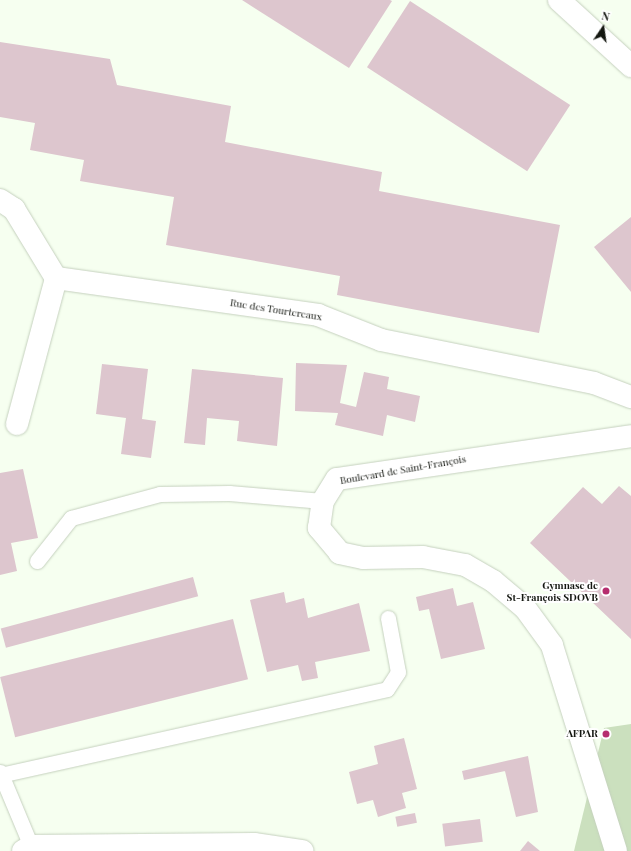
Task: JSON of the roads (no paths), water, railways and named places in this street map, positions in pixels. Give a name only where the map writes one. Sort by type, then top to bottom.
[{"type":"main road","points":[[560,0],[631,66]]},
{"type":"main road","points":[[0,200],[14,209],[56,278],[17,424]]},
{"type":"main road","name":"Rue des Tourtereaux","points":[[56,278],[318,315],[381,340],[594,383],[631,397]]},
{"type":"main road","name":"Boulevard de Saint-François","points":[[616,851],[552,645],[525,608],[493,581],[465,565],[423,557],[363,558],[340,553],[319,528],[323,501],[338,479],[631,436]]},
{"type":"main road","points":[[27,849],[254,844],[302,851]]},
{"type":"lane","points":[[37,561],[71,518],[160,494],[229,493],[323,501]]},
{"type":"lane","points":[[27,849],[1,774],[387,689],[398,672],[388,618]]},
{"type":"place","name":"Gymnase de St-François SDOVB","points":[[606,591]]},
{"type":"place","name":"AFPAR","points":[[606,734]]}]
